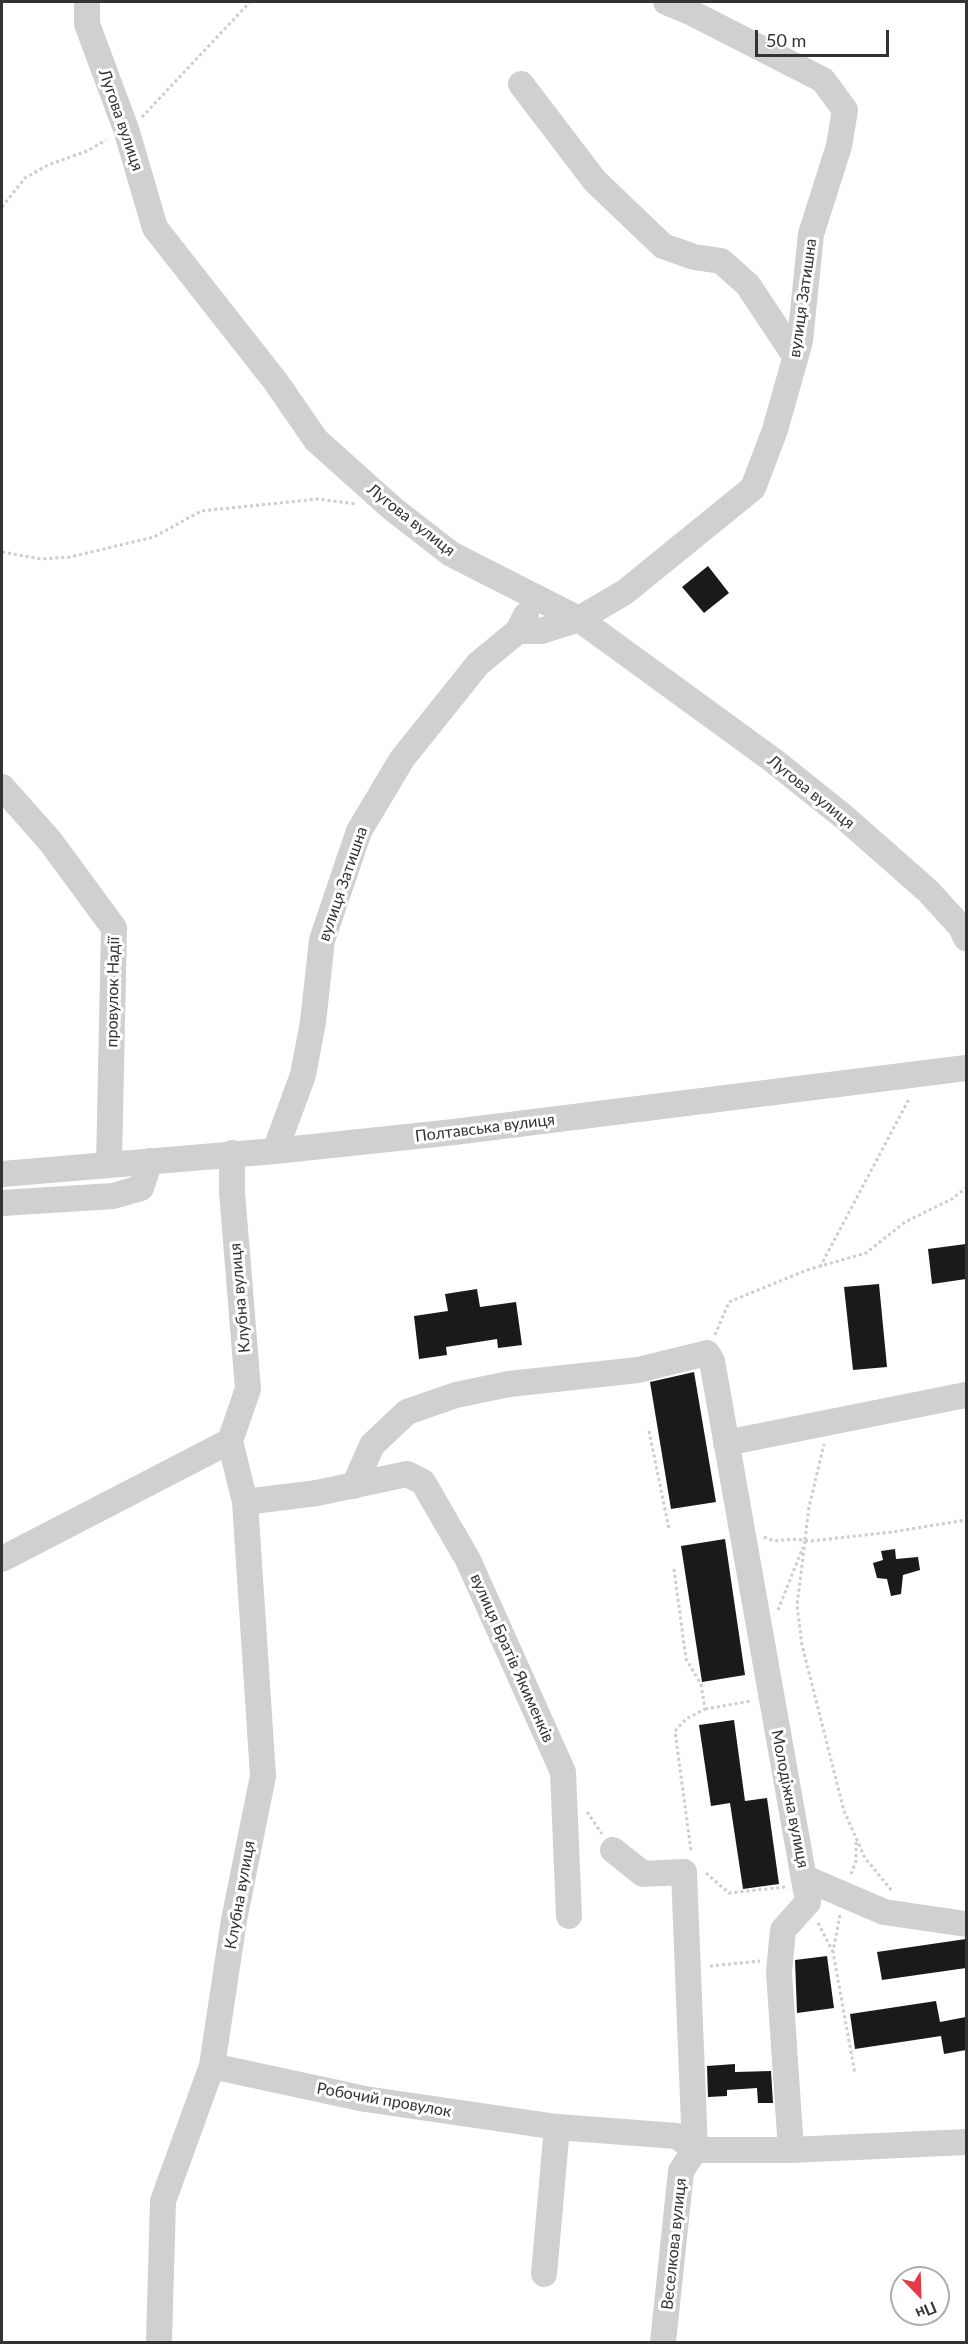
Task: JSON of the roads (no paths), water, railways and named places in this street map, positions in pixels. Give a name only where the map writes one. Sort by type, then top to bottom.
[{"type":"street","name":"Лугова вулиця","points":[[87,2],[87,24],[126,129],[155,228],[276,382],[316,440],[393,509],[452,554],[579,619],[774,761],[844,817],[928,891],[961,927],[966,938]]},
{"type":"street","name":"вулиця Затишна","points":[[275,1151],[303,1075],[313,1022],[322,940],[359,831],[402,759],[478,664],[518,631],[541,631],[579,619],[625,592],[753,488],[775,430],[800,341],[811,234],[839,146],[845,110],[823,80],[666,2]]},
{"type":"street","points":[[520,84],[595,181],[663,246],[694,257],[722,261],[748,285],[795,356]]},
{"type":"street","points":[[518,631],[528,611],[527,591]]},
{"type":"street","name":"провулок Надії","points":[[2,787],[50,841],[114,928],[109,1164]]},
{"type":"street","name":"Полтавська вулиця","points":[[2,1174],[275,1151],[454,1132],[966,1068]]},
{"type":"street","name":"Клубна вулиця","points":[[159,2343],[163,2201],[212,2066],[234,1920],[263,1776],[245,1502],[230,1441],[248,1389],[232,1192],[232,1153]]},
{"type":"street","points":[[2,1203],[122,1194],[141,1188],[150,1161]]},
{"type":"street","name":"Молодіжна вулиця","points":[[354,1486],[372,1445],[407,1412],[456,1395],[509,1384],[638,1370],[707,1353],[712,1361],[806,1888]]},
{"type":"street","points":[[726,1443],[966,1395]]},
{"type":"street","points":[[2,1558],[230,1441]]},
{"type":"street","name":"вулиця Братів Якименків","points":[[245,1502],[354,1486],[407,1474],[423,1482],[468,1560],[563,1772],[569,1916]]},
{"type":"street","points":[[614,1850],[643,1874],[688,1866],[687,1968],[695,2150],[791,2150],[966,2142]]},
{"type":"street","points":[[791,2150],[780,1959],[783,1930],[806,1888],[844,1894],[884,1912],[966,1924]]},
{"type":"street","name":"Робочий провулок","points":[[212,2066],[365,2099],[557,2127],[677,2136],[695,2150]]},
{"type":"street","points":[[544,2274],[557,2127]]},
{"type":"street","name":"Веселкова вулиця","points":[[663,2343],[681,2172],[695,2150]]}]
